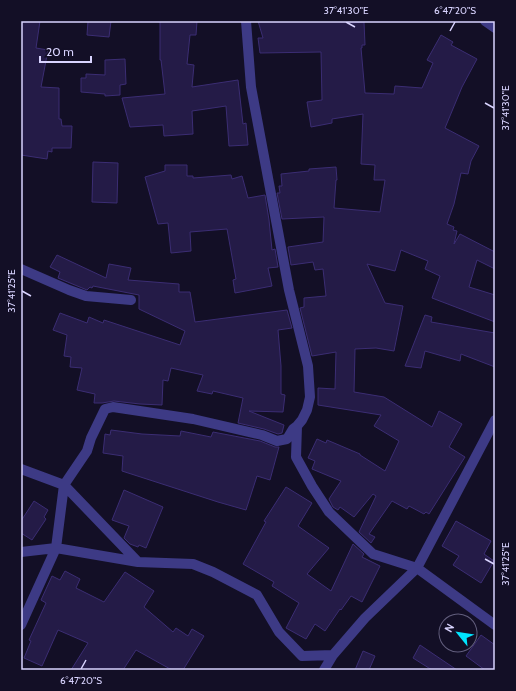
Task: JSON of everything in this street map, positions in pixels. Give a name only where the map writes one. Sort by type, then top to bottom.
[{"type":"street","points":[[21,625],[56,548],[64,485],[87,451],[97,424],[108,407],[193,419],[262,435],[277,441],[287,438],[302,420],[307,410],[310,397],[308,366],[289,290],[251,87],[246,21]]},
{"type":"street","points":[[485,21],[495,28]]},
{"type":"street","points":[[21,268],[69,290],[86,296],[131,300]]},
{"type":"street","points":[[324,670],[333,655],[365,618],[418,568],[495,420]]},
{"type":"street","points":[[297,426],[296,457],[312,486],[329,512],[373,554],[418,568],[495,625]]},
{"type":"street","points":[[21,469],[64,485],[138,562]]},
{"type":"street","points":[[21,552],[56,548],[138,562],[193,564],[213,572],[257,595],[279,632],[302,656],[333,655]]},
{"type":"building","points":[[21,21],[40,21],[36,48],[48,50],[41,87],[59,88],[59,119],[61,119],[62,126],[72,126],[71,148],[52,148],[52,152],[48,151],[47,159],[21,155]]},
{"type":"building","points":[[88,21],[111,21],[109,37],[87,35]]},
{"type":"building","points":[[160,21],[197,21],[196,35],[190,35],[187,64],[194,65],[192,87],[238,80],[243,124],[246,123],[248,145],[229,146],[226,106],[192,111],[193,134],[164,136],[163,125],[130,127],[122,98],[165,94],[160,60]]},
{"type":"building","points":[[258,21],[364,22],[365,45],[362,45],[361,48],[365,93],[394,94],[395,86],[422,88],[433,63],[427,60],[441,35],[453,42],[451,45],[477,59],[462,87],[445,128],[479,146],[471,161],[468,174],[461,173],[454,204],[447,224],[454,227],[453,230],[457,231],[454,244],[460,234],[495,252],[495,269],[477,260],[469,287],[495,295],[495,322],[432,298],[440,276],[425,269],[428,261],[401,250],[395,271],[367,264],[385,303],[403,306],[394,351],[376,348],[355,349],[354,392],[384,397],[432,427],[439,411],[462,424],[449,447],[465,457],[429,514],[426,512],[424,514],[409,506],[407,509],[392,501],[369,534],[375,537],[371,543],[359,532],[376,496],[373,494],[354,517],[340,507],[338,510],[333,507],[329,499],[341,481],[312,469],[315,461],[308,458],[317,439],[326,443],[327,440],[360,454],[385,471],[399,441],[374,426],[381,415],[318,405],[318,388],[335,389],[336,352],[312,356],[300,308],[304,307],[304,298],[326,296],[323,269],[315,270],[313,262],[291,265],[288,247],[323,242],[324,217],[282,219],[277,193],[280,193],[279,186],[282,186],[281,174],[309,171],[309,169],[336,167],[337,180],[334,208],[380,212],[385,180],[374,180],[375,165],[361,164],[363,114],[332,119],[332,123],[311,127],[307,102],[322,100],[321,52],[260,53],[258,38],[263,38]]},
{"type":"building","points":[[125,59],[126,84],[120,85],[120,95],[105,96],[105,94],[81,92],[81,78],[86,78],[86,74],[105,75],[105,60]]},
{"type":"building","points":[[93,162],[118,163],[117,203],[92,202]]},
{"type":"building","points":[[165,165],[187,165],[187,176],[193,176],[193,178],[231,175],[232,179],[242,176],[248,198],[265,195],[272,250],[275,249],[278,267],[268,268],[272,286],[235,293],[233,280],[236,279],[227,229],[190,232],[191,251],[171,253],[168,223],[158,224],[145,177],[165,171]]},
{"type":"building","points":[[57,255],[106,278],[109,264],[131,268],[128,280],[179,284],[179,292],[190,292],[195,322],[287,310],[292,328],[278,330],[281,366],[281,394],[285,395],[283,412],[249,411],[284,425],[282,433],[278,434],[238,423],[243,398],[213,391],[212,394],[197,391],[203,375],[171,368],[168,381],[163,380],[162,405],[114,401],[94,403],[95,394],[77,390],[82,368],[70,367],[71,357],[64,356],[67,335],[53,330],[60,313],[87,323],[89,317],[103,323],[104,320],[180,345],[185,331],[139,309],[139,295],[93,286],[87,290],[58,278],[60,272],[50,267]]},
{"type":"building","points":[[425,315],[432,317],[431,322],[495,333],[495,367],[461,354],[460,361],[425,351],[421,368],[405,366]]},
{"type":"building","points":[[111,430],[142,434],[180,436],[181,431],[211,437],[213,432],[260,441],[275,447],[279,447],[270,480],[257,476],[246,510],[122,471],[123,456],[103,453],[105,434],[110,435]]},
{"type":"building","points":[[286,487],[312,503],[298,526],[329,548],[307,574],[331,591],[353,544],[364,554],[362,557],[380,566],[362,602],[351,596],[325,631],[315,624],[306,639],[286,628],[299,603],[272,586],[274,582],[243,564],[266,522],[264,521]]},
{"type":"building","points":[[124,490],[163,507],[146,548],[139,545],[138,547],[130,544],[124,538],[129,526],[112,520]]},
{"type":"building","points":[[34,501],[48,510],[44,517],[46,519],[32,540],[21,533],[21,521]]},
{"type":"building","points":[[456,521],[491,541],[484,554],[494,561],[481,583],[453,565],[459,556],[442,546]]},
{"type":"building","points":[[65,571],[80,579],[76,588],[104,602],[125,572],[154,591],[144,607],[173,632],[176,628],[188,636],[192,629],[204,636],[183,670],[172,670],[136,650],[123,670],[71,670],[88,643],[58,630],[42,666],[24,658],[31,641],[29,640],[46,603],[41,600],[52,576],[60,580]]},
{"type":"building","points":[[481,635],[495,645],[495,670],[485,670],[466,656],[468,653],[478,653],[478,639]]},
{"type":"building","points":[[420,645],[457,670],[432,670],[413,658]]},
{"type":"building","points":[[363,651],[375,656],[369,670],[355,670]]}]
